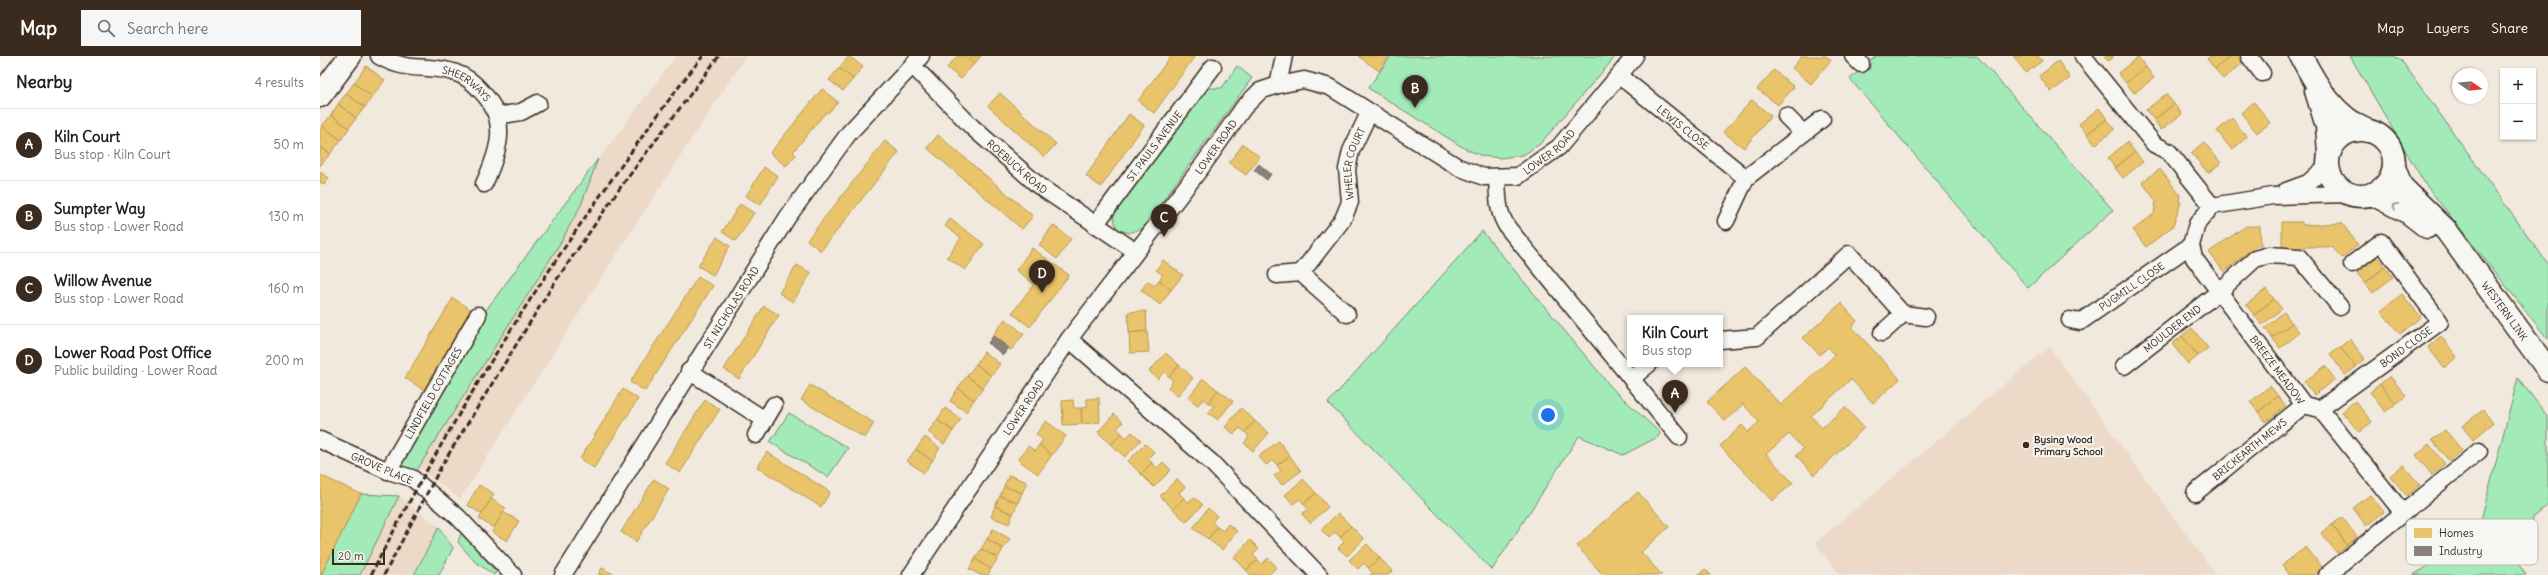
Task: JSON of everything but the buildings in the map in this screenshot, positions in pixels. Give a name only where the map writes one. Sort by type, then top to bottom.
[{"type":"main road","points":[[320,96],[350,56]]},
{"type":"main road","points":[[2301,56],[2313,80],[2327,126],[2329,159],[2334,182],[2348,194],[2356,196],[2372,194],[2386,184],[2394,167],[2390,148],[2385,140],[2342,116],[2313,80]]},
{"type":"main road","points":[[2329,159],[2340,137],[2358,130],[2368,131]]},
{"type":"main road","name":"WESTERN LINK","points":[[2394,167],[2401,186],[2446,230],[2461,253],[2548,370]]},
{"type":"main road","name":"WESTERN LINK","points":[[2372,194],[2409,213],[2461,253]]},
{"type":"street","name":"SHEERWAYS","points":[[379,56],[399,66],[456,73],[474,84],[490,100],[497,116],[500,138],[496,157],[484,184]]},
{"type":"street","points":[[1278,85],[1284,56]]},
{"type":"street","name":"LOWER ROAD","points":[[911,575],[1069,339],[1135,250],[1200,169],[1244,106],[1260,91],[1278,85],[1304,80],[1330,87],[1458,167],[1484,177],[1498,178],[1518,176],[1559,147],[1620,76],[1635,56]]},
{"type":"street","points":[[2083,56],[2154,144],[2169,152],[2212,206]]},
{"type":"street","points":[[2249,56],[2262,73]]},
{"type":"street","name":"ROEBUCK ROAD","points":[[917,61],[972,127],[1039,186],[1095,225],[1135,250]]},
{"type":"street","name":"ST. NICHOLAS ROAD","points":[[563,575],[689,371],[787,218],[849,133],[917,61]]},
{"type":"street","name":"ST. PAULS AVENUE","points":[[1095,225],[1213,67]]},
{"type":"street","name":"LEWIS CLOSE","points":[[1620,76],[1746,178]]},
{"type":"street","name":"SHEERWAYS","points":[[497,116],[521,112],[538,104]]},
{"type":"street","name":"WHELER COURT","points":[[1301,274],[1343,219],[1350,202],[1347,169],[1351,151],[1369,112]]},
{"type":"street","points":[[1786,116],[1803,133]]},
{"type":"street","points":[[1726,221],[1746,178],[1822,119]]},
{"type":"street","points":[[2273,196],[2308,183],[2329,159]]},
{"type":"street","points":[[1498,178],[1498,205],[1501,217],[1679,437]]},
{"type":"street","points":[[2191,245],[2196,224],[2212,206],[2273,196],[2348,194]]},
{"type":"street","name":"BOND CLOSE","points":[[2320,409],[2440,322],[2381,242],[2352,264]]},
{"type":"street","name":"BREEZE MEADOW","points":[[2191,245],[2194,258],[2304,405],[2320,409]]},
{"type":"street","name":"PUGMILL CLOSE","points":[[2070,320],[2080,322],[2191,245]]},
{"type":"street","points":[[1723,340],[1757,337],[1849,254],[1903,314],[1926,317]]},
{"type":"street","points":[[2220,291],[2255,259],[2262,256],[2299,258],[2340,307]]},
{"type":"street","points":[[1278,275],[1301,274],[1347,314]]},
{"type":"street","name":"MOULDER END","points":[[2124,366],[2220,291]]},
{"type":"street","name":"LINDFIELD COTTAGES","points":[[388,471],[478,314]]},
{"type":"street","points":[[1882,333],[1903,314]]},
{"type":"street","points":[[1069,339],[1212,463],[1319,575]]},
{"type":"street","points":[[1632,378],[1645,367]]},
{"type":"street","points":[[689,371],[765,420]]},
{"type":"street","points":[[756,435],[774,405]]},
{"type":"street","name":"BRICKEARTH MEWS","points":[[2195,493],[2304,405]]},
{"type":"street","points":[[2320,409],[2403,513]]},
{"type":"street","name":"GROVE PLACE","points":[[320,440],[388,471],[412,478],[458,517],[513,575]]},
{"type":"street","points":[[2327,575],[2479,451]]},
{"type":"shaded area","points":[[676,56],[746,56],[619,250],[460,499],[403,455],[478,321]]},
{"type":"shaded area","name":"Bysing Wood Primary School","points":[[2049,347],[2216,575],[1840,575],[1815,543]]},
{"type":"shaded area","points":[[374,495],[399,496],[439,527],[414,575],[332,575]]},
{"type":"green space","points":[[1391,56],[1616,56],[1540,144],[1523,155],[1501,158],[1482,156],[1464,148],[1368,88]]},
{"type":"green space","points":[[1876,56],[1977,56],[2113,210],[2028,288],[1850,79]]},
{"type":"green space","points":[[2350,56],[2394,56],[2401,60],[2548,264],[2548,339],[2425,184]]},
{"type":"green space","points":[[1237,66],[1252,78],[1143,228],[1129,233],[1117,229],[1113,215],[1206,88],[1222,88]]},
{"type":"green space","points":[[598,159],[581,205],[561,242],[412,478],[388,471],[478,321]]},
{"type":"green space","points":[[1482,231],[1612,388],[1660,433],[1658,437],[1623,455],[1579,436],[1492,570],[1328,403]]},
{"type":"green space","points":[[2518,378],[2548,417],[2548,505],[2534,516],[2533,519],[2481,519]]},
{"type":"green space","points":[[789,413],[848,448],[828,477],[770,442]]},
{"type":"green space","points":[[361,494],[399,496],[360,575],[321,575]]},
{"type":"green space","points":[[439,527],[453,548],[439,575],[414,575]]},
{"type":"green space","points":[[462,530],[496,572],[494,575],[474,561],[458,542]]},
{"type":"green space","points":[[2430,565],[2519,565],[2526,575],[2413,575]]},
{"type":"railway","points":[[371,575],[420,482],[472,392],[528,303],[629,155],[703,56]]},
{"type":"railway","points":[[384,575],[442,465],[553,285],[620,188],[719,56]]},
{"type":"place","name":"Sumpter Way","points":[[1415,108]]},
{"type":"place","name":"Willow Avenue","points":[[1164,237]]},
{"type":"place","name":"Lower Road Post Office","points":[[1042,293]]},
{"type":"place","name":"Kiln Court","points":[[1675,413]]},
{"type":"place","name":"Bysing Wood Primary School","points":[[2026,445]]}]
